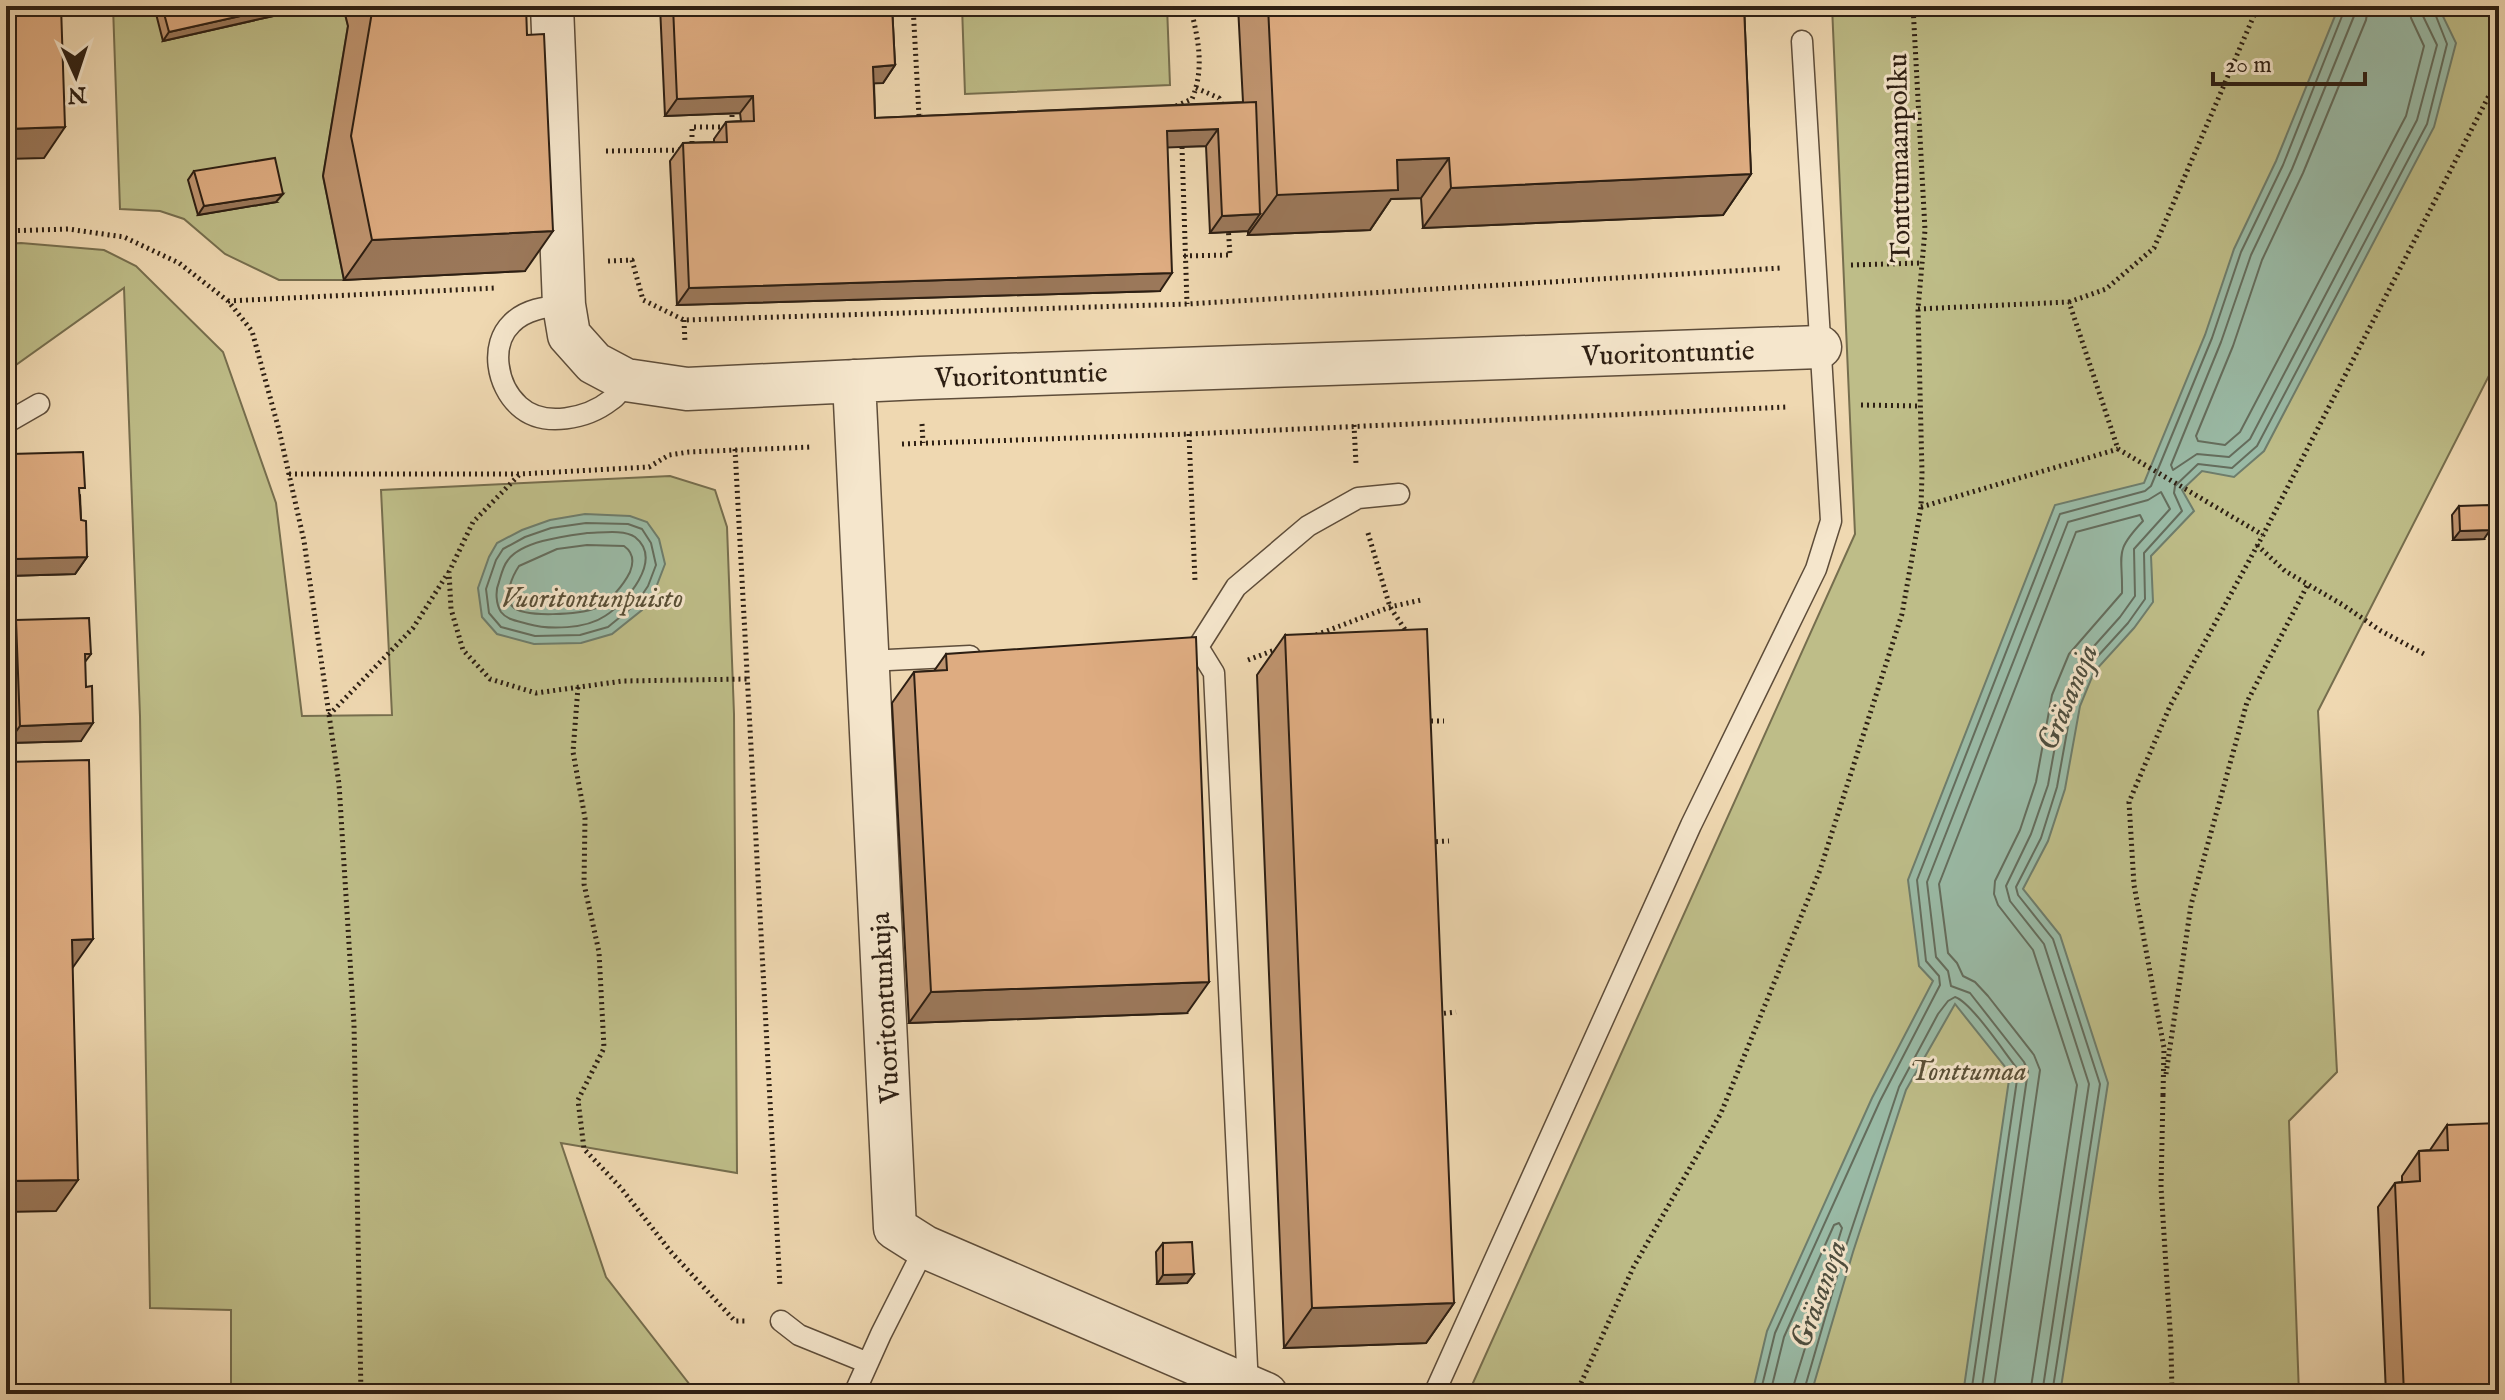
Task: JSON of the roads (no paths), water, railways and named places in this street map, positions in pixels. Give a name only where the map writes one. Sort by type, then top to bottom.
[{"type":"street","name":"Vuoritontuntie","points":[[552,6],[564,305],[569,335],[594,363],[626,380],[687,389],[1820,347]]},
{"type":"street","name":"Vuoritontunkuja","points":[[854,381],[895,1228],[925,1247],[1257,1390]]},
{"type":"lane","points":[[1434,1394],[1685,839],[1816,569],[1831,521],[1802,41]]},
{"type":"lane","points":[[564,305],[535,309],[512,322],[501,339],[499,378],[520,407],[546,419],[585,416],[614,399],[626,380]]},
{"type":"lane","points":[[6,423],[39,404]]},
{"type":"lane","points":[[1257,1390],[1214,673],[1190,647],[1236,587],[1308,526],[1358,498],[1399,494]]},
{"type":"lane","points":[[868,661],[985,656]]},
{"type":"lane","points":[[854,1394],[925,1247]]},
{"type":"lane","points":[[781,1321],[799,1335],[868,1363]]},
{"type":"water","name":"Gräsanoja","points":[[2339,6],[2438,6],[2456,43],[2434,127],[2264,451],[2234,477],[2202,471],[2182,490],[2194,511],[2151,556],[2153,602],[2094,672],[2080,706],[2065,789],[2048,841],[2023,889],[2060,935],[2108,1083],[2060,1394],[1963,1394],[2010,1073],[1955,1004],[1906,1090],[1811,1394],[1752,1394],[1767,1331],[1872,1098],[1933,981],[1919,966],[1908,880],[2055,505],[2144,483],[2205,335],[2234,249],[2276,161]]},
{"type":"water","points":[[585,514],[630,516],[647,522],[659,539],[665,564],[655,590],[642,610],[612,634],[581,643],[534,644],[497,634],[482,617],[478,588],[497,543],[550,520]]},
{"type":"park label","name":"Vuoritontunpuisto","points":[[592,597]]},
{"type":"park label","name":"Tonttumaa","points":[[1968,1070]]}]
